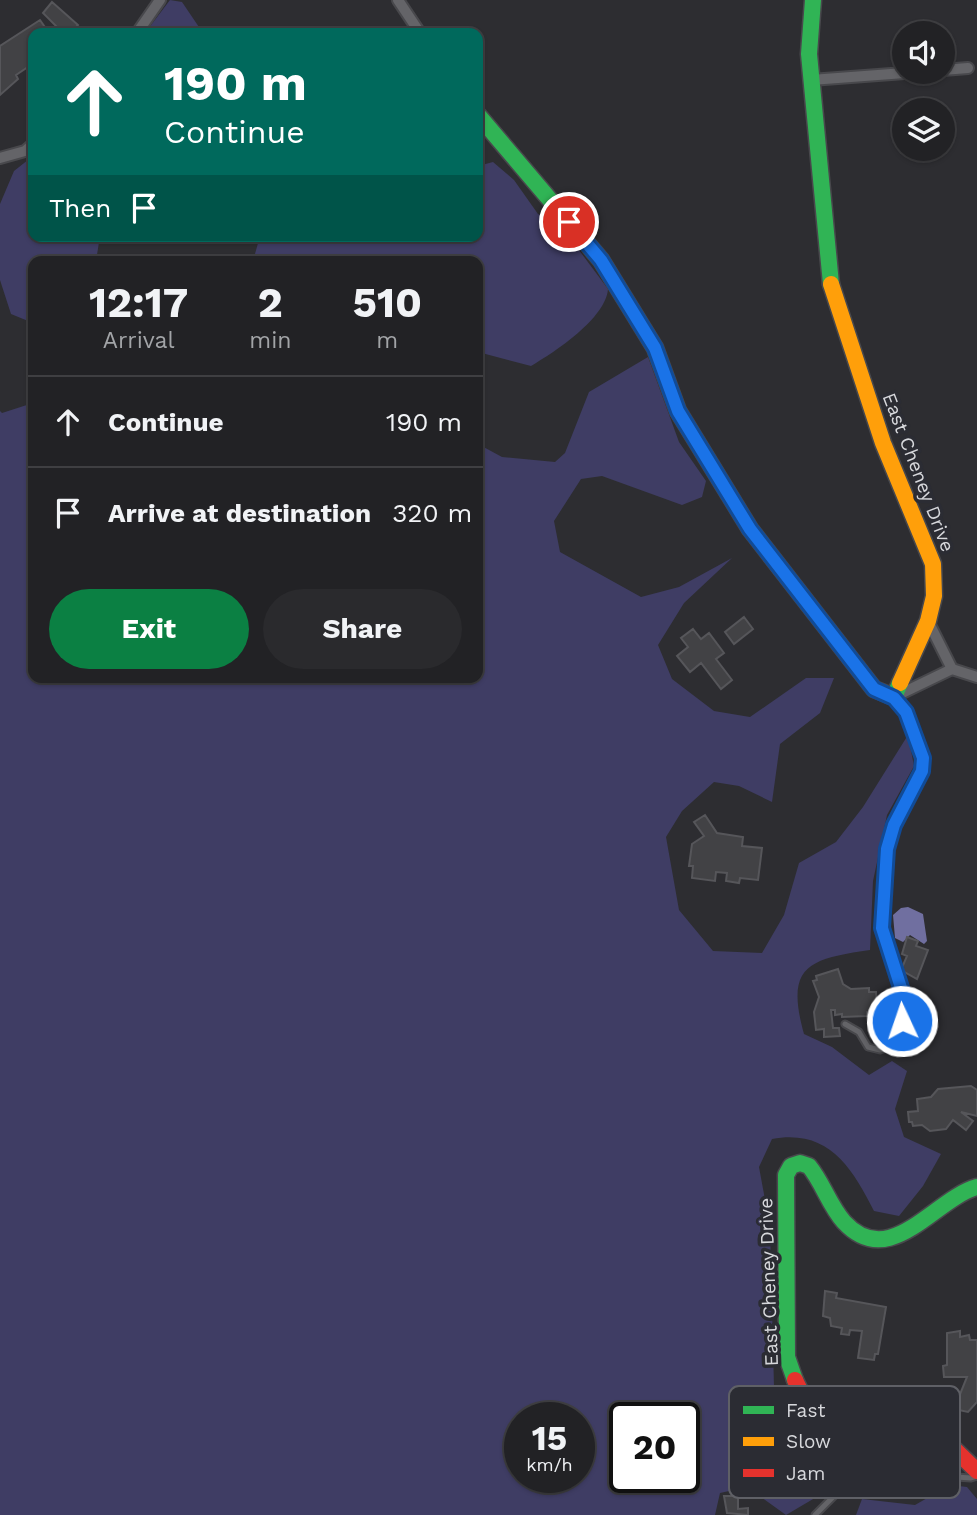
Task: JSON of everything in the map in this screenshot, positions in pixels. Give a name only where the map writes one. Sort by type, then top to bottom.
[{"type":"street","points":[[140,28],[160,0]]},
{"type":"street","points":[[398,0],[417,28]]},
{"type":"street","name":"East Cheney Drive","points":[[813,0],[809,29],[811,80],[832,290],[883,443],[922,531],[933,564],[934,596],[928,621],[894,698]]},
{"type":"street","points":[[955,69],[968,68]]},
{"type":"street","points":[[811,80],[892,74]]},
{"type":"street","points":[[483,121],[601,260],[655,348],[678,411],[750,529],[874,689],[894,698],[952,669],[977,677]]},
{"type":"street","points":[[0,158],[28,148]]},
{"type":"street","points":[[928,621],[952,669]]},
{"type":"street","name":"East Cheney Drive","points":[[797,1386],[787,1357],[786,1175],[791,1166],[800,1163],[809,1166],[848,1226],[860,1234],[887,1239],[905,1236],[950,1195],[977,1186]]},
{"type":"street","name":"East Cheney Drive","points":[[960,1454],[977,1473]]},
{"type":"lane","points":[[845,1024],[859,1032],[868,1048],[880,1051],[890,1046],[902,1021],[903,994],[882,928],[887,849],[894,825],[922,771],[923,758],[913,725],[894,698]]},
{"type":"lane","points":[[960,1477],[971,1478],[977,1473]]},
{"type":"lane","points":[[815,1515],[832,1498]]},
{"type":"shaded area","points":[[170,0],[182,2],[200,28],[149,28]]},
{"type":"shaded area","points":[[28,160],[28,242],[99,242],[97,256],[28,256],[28,321],[11,314],[0,280],[0,204],[14,171]]},
{"type":"shaded area","points":[[493,162],[514,180],[538,214],[558,222],[608,289],[599,311],[578,333],[531,366],[483,353],[483,256],[254,256],[258,242],[483,242],[483,165]]},
{"type":"shaded area","points":[[648,357],[679,442],[706,481],[702,497],[682,505],[602,476],[581,479],[554,521],[560,552],[641,597],[679,587],[732,558],[684,603],[658,645],[672,679],[714,711],[750,717],[806,678],[834,678],[820,713],[780,744],[772,802],[739,786],[714,782],[682,811],[666,837],[679,910],[713,951],[762,953],[784,915],[799,863],[836,842],[863,807],[908,735],[914,766],[887,815],[873,881],[870,950],[831,957],[807,970],[800,980],[799,1011],[804,1034],[832,1047],[869,1075],[892,1061],[907,1071],[895,1109],[904,1137],[941,1154],[923,1186],[899,1216],[874,1211],[846,1166],[823,1146],[792,1137],[772,1139],[759,1167],[770,1227],[774,1386],[729,1386],[729,1491],[720,1493],[715,1515],[0,1515],[0,411],[2,413],[28,405],[28,683],[483,683],[483,447],[502,457],[555,462],[565,453],[589,392]]},
{"type":"shaded area","points":[[960,1486],[967,1487],[977,1499],[977,1515],[856,1515],[862,1499],[915,1505],[927,1498],[960,1498]]},
{"type":"shaded area","points":[[762,1498],[815,1498],[786,1515]]},
{"type":"water","points":[[908,907],[923,914],[927,941],[924,944],[910,935],[903,942],[895,938],[893,915],[901,908]]},
{"type":"building","points":[[52,2],[78,25],[75,28],[58,28],[43,13]]},
{"type":"building","points":[[40,20],[46,28],[28,28],[28,67],[16,75],[18,79],[0,95],[0,46]]},
{"type":"building","points":[[744,617],[753,629],[734,644],[725,632]]},
{"type":"building","points":[[693,629],[701,639],[709,633],[724,653],[716,659],[732,680],[721,689],[701,663],[690,672],[677,656],[688,647],[681,638]]},
{"type":"building","points":[[705,815],[717,833],[743,837],[742,846],[762,848],[758,880],[740,878],[739,883],[726,881],[727,873],[716,872],[715,881],[692,878],[693,866],[689,866],[692,844],[704,836],[694,822]]},
{"type":"building","points":[[907,937],[918,941],[916,946],[928,950],[917,979],[901,970],[907,956],[902,954]]},
{"type":"building","points":[[838,969],[843,984],[851,989],[869,988],[869,992],[876,992],[877,1010],[867,1012],[867,1016],[842,1017],[842,1014],[835,1015],[835,1010],[831,1010],[833,1028],[839,1028],[840,1036],[824,1037],[824,1029],[816,1030],[814,1012],[819,997],[813,981],[817,980],[816,976]]},
{"type":"building","points":[[971,1086],[977,1090],[977,1116],[961,1112],[973,1121],[966,1130],[953,1120],[946,1129],[930,1131],[922,1125],[913,1126],[912,1122],[909,1122],[908,1112],[918,1111],[917,1099],[931,1097],[938,1089]]},
{"type":"building","points":[[825,1291],[837,1293],[836,1298],[886,1307],[878,1354],[875,1354],[874,1360],[858,1358],[862,1331],[850,1330],[849,1335],[841,1334],[842,1328],[831,1326],[830,1318],[823,1316]]},
{"type":"building","points":[[960,1331],[960,1337],[969,1335],[970,1340],[977,1340],[977,1402],[968,1412],[960,1410],[960,1394],[967,1377],[944,1377],[943,1366],[947,1365],[947,1333]]},
{"type":"building","points":[[724,1496],[738,1498],[738,1509],[748,1508],[748,1515],[727,1513]]},
{"type":"traffic: fast","points":[[813,0],[809,54],[831,284]]},
{"type":"traffic: fast","points":[[483,121],[601,260],[655,348],[678,411],[750,529],[874,689],[894,697],[900,683]]},
{"type":"traffic: fast","points":[[795,1380],[787,1357],[786,1175],[791,1166],[800,1163],[809,1166],[844,1222],[861,1235],[878,1239],[895,1236],[912,1228],[961,1194],[977,1187]]},
{"type":"traffic: slow","points":[[831,284],[883,443],[933,564],[934,596],[928,621],[900,683]]},
{"type":"traffic: jam","points":[[795,1380],[798,1386]]},
{"type":"traffic: jam","points":[[960,1455],[977,1471]]},
{"type":"route","points":[[569,222],[601,260],[655,348],[678,411],[750,529],[874,689],[894,698],[913,725],[923,758],[922,771],[894,825],[887,849],[882,916],[882,928],[903,994],[902,1021]]}]
